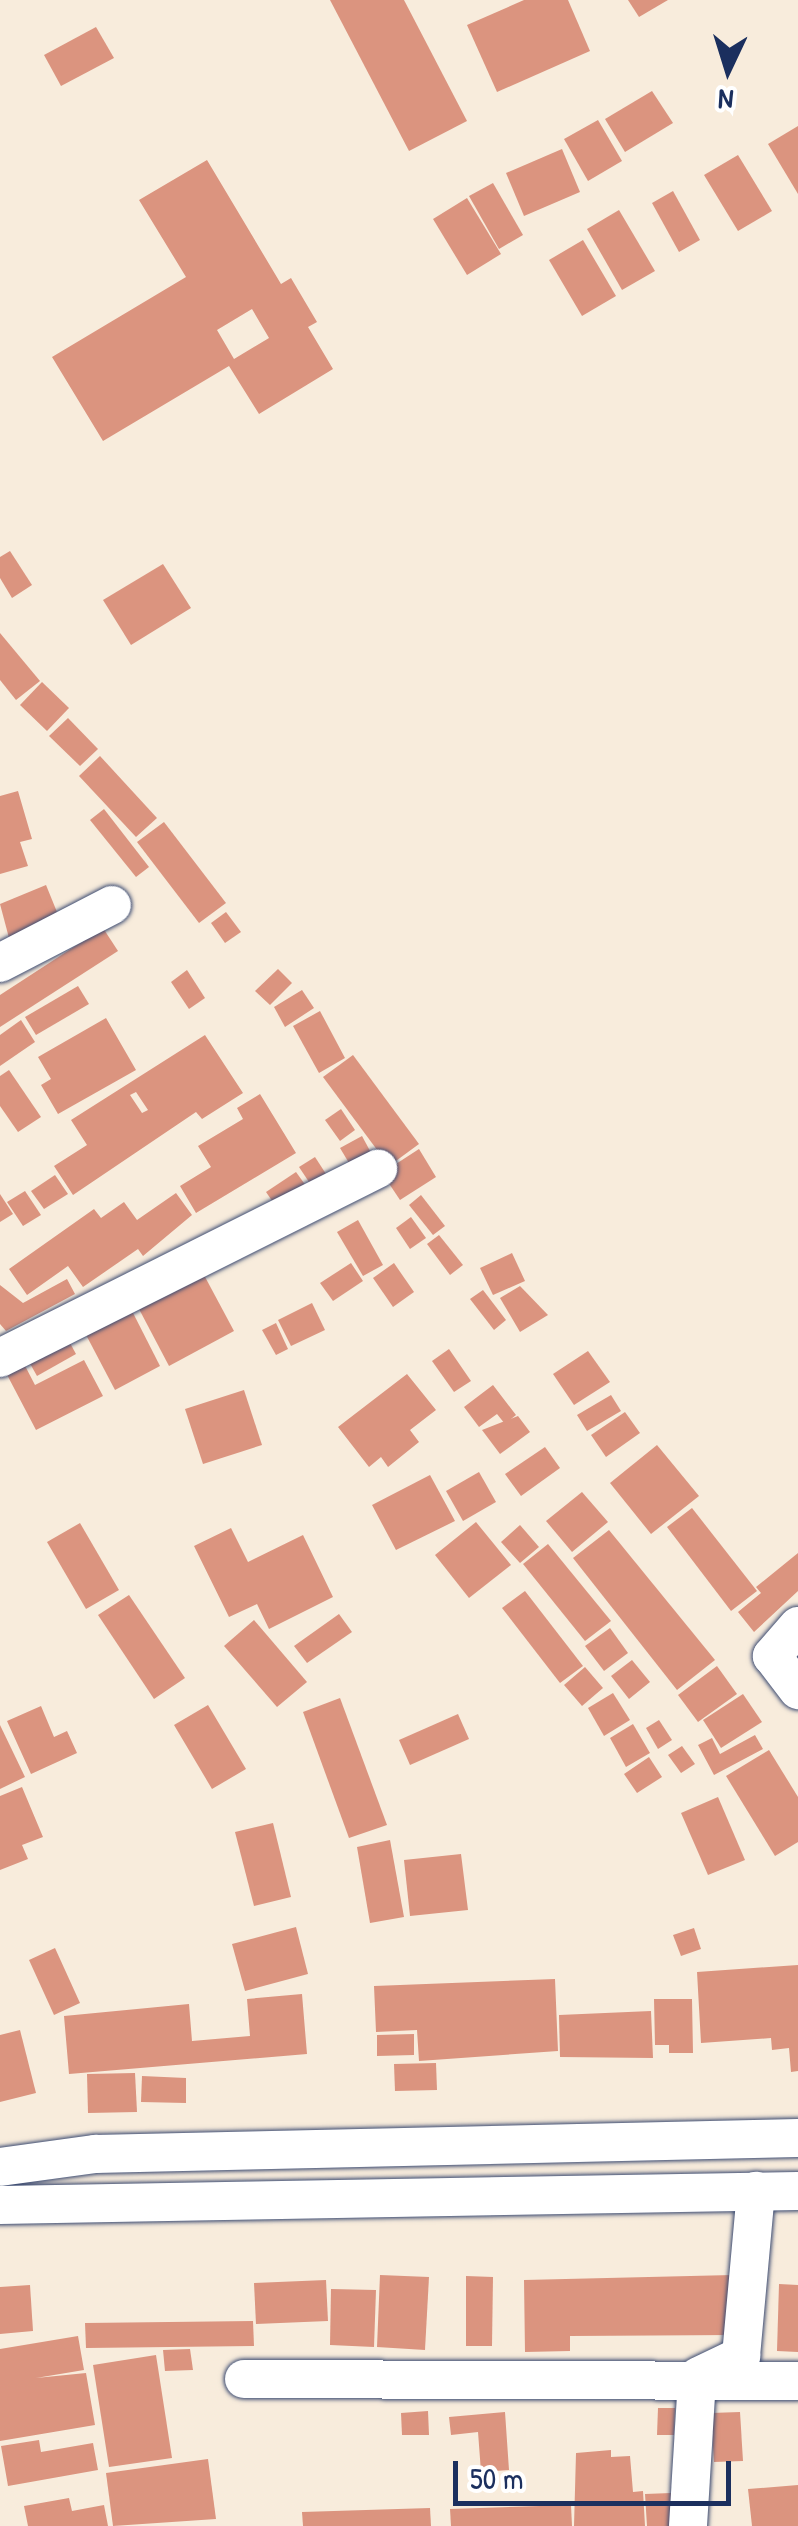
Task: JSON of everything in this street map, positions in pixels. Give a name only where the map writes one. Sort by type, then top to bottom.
[{"type":"street","points":[[0,963],[112,905]]},
{"type":"street","points":[[0,1358],[378,1169]]},
{"type":"street","points":[[798,1626],[772,1656],[798,1690]]},
{"type":"street","points":[[0,2167],[95,2154],[798,2138]]},
{"type":"street","points":[[0,2204],[798,2190]]},
{"type":"street","points":[[697,2376],[741,2356],[756,2192]]},
{"type":"street","points":[[688,2526],[697,2376]]},
{"type":"street","points":[[244,2380],[697,2376],[798,2380]]},
{"type":"building","points":[[330,0],[404,0],[467,121],[409,151]]},
{"type":"building","points":[[524,0],[568,0],[590,51],[497,92],[467,25]]},
{"type":"building","points":[[628,0],[668,0],[639,17]]},
{"type":"building","points":[[96,27],[114,58],[61,86],[44,55]]},
{"type":"building","points":[[652,91],[673,123],[625,152],[605,119]]},
{"type":"building","points":[[598,120],[622,161],[588,181],[564,139]]},
{"type":"building","points":[[798,126],[798,194],[768,144]]},
{"type":"building","points":[[562,149],[580,192],[524,216],[506,173]]},
{"type":"building","points":[[738,155],[772,211],[738,231],[704,175]]},
{"type":"building","points":[[207,160],[281,284],[291,278],[317,322],[308,327],[333,369],[259,414],[229,366],[103,441],[52,357],[186,277],[139,200]],"holes":[[[252,309],[269,338],[234,359],[217,330]]]},
{"type":"building","points":[[493,183],[523,235],[499,249],[469,196]]},
{"type":"building","points":[[673,191],[700,240],[679,252],[652,203]]},
{"type":"building","points":[[467,198],[501,254],[467,275],[433,219]]},
{"type":"building","points":[[619,210],[655,271],[622,290],[587,229]]},
{"type":"building","points":[[583,240],[616,296],[582,316],[549,260]]},
{"type":"building","points":[[10,551],[32,585],[12,598],[0,578],[0,557]]},
{"type":"building","points":[[163,564],[191,608],[131,645],[103,600]]},
{"type":"building","points":[[0,633],[40,681],[16,700],[0,680]]},
{"type":"building","points":[[42,682],[69,708],[47,731],[20,705]]},
{"type":"building","points":[[68,718],[98,749],[80,766],[49,736]]},
{"type":"building","points":[[100,756],[157,818],[136,837],[79,776]]},
{"type":"building","points":[[18,791],[32,839],[20,842],[28,866],[0,874],[0,796]]},
{"type":"building","points":[[104,809],[149,867],[136,877],[90,820]]},
{"type":"building","points":[[164,822],[226,903],[199,923],[137,842]]},
{"type":"building","points":[[46,885],[59,917],[9,938],[0,904]]},
{"type":"building","points":[[226,912],[241,932],[225,943],[211,923]]},
{"type":"building","points":[[103,928],[118,951],[0,1027],[0,995]]},
{"type":"building","points":[[278,969],[292,983],[270,1005],[255,991]]},
{"type":"building","points":[[187,970],[205,998],[189,1009],[171,982]]},
{"type":"building","points":[[78,986],[89,1004],[36,1035],[25,1017]]},
{"type":"building","points":[[302,990],[314,1008],[285,1027],[274,1007]]},
{"type":"building","points":[[320,1011],[345,1058],[319,1073],[293,1026]]},
{"type":"building","points":[[106,1018],[136,1070],[58,1114],[41,1085],[51,1079],[38,1057]]},
{"type":"building","points":[[21,1020],[35,1042],[0,1066],[0,1035]]},
{"type":"building","points":[[205,1035],[243,1093],[202,1119],[196,1112],[73,1195],[54,1166],[87,1145],[71,1120]],"holes":[[[136,1092],[148,1110],[142,1113],[130,1095]]]},
{"type":"building","points":[[353,1055],[419,1144],[389,1166],[323,1077]]},
{"type":"building","points":[[9,1070],[41,1117],[18,1132],[0,1106],[0,1076]]},
{"type":"building","points":[[260,1094],[296,1153],[196,1213],[180,1186],[211,1167],[198,1146],[243,1119],[237,1108]]},
{"type":"building","points":[[341,1109],[355,1130],[340,1141],[325,1120]]},
{"type":"building","points":[[362,1136],[376,1162],[355,1173],[340,1148]]},
{"type":"building","points":[[419,1149],[436,1177],[400,1200],[382,1173]]},
{"type":"building","points":[[315,1157],[328,1177],[313,1188],[299,1167]]},
{"type":"building","points":[[296,1172],[309,1190],[279,1211],[266,1192]]},
{"type":"building","points":[[55,1175],[68,1194],[44,1209],[31,1191]]},
{"type":"building","points":[[25,1191],[41,1215],[23,1226],[7,1202]]},
{"type":"building","points":[[176,1193],[192,1215],[143,1256],[138,1249],[83,1287],[68,1266],[27,1295],[9,1269],[94,1209],[101,1218],[124,1202],[137,1220]]},
{"type":"building","points":[[0,1194],[13,1214],[0,1222]]},
{"type":"building","points":[[421,1195],[445,1226],[433,1235],[409,1205]]},
{"type":"building","points":[[411,1217],[426,1238],[410,1249],[396,1228]]},
{"type":"building","points":[[358,1220],[383,1265],[363,1276],[337,1232]]},
{"type":"building","points":[[439,1235],[463,1265],[450,1275],[427,1244]]},
{"type":"building","points":[[512,1253],[525,1281],[493,1295],[480,1268]]},
{"type":"building","points":[[351,1263],[363,1281],[333,1301],[320,1283]]},
{"type":"building","points":[[394,1263],[414,1292],[393,1307],[373,1278]]},
{"type":"building","points":[[204,1275],[234,1331],[169,1366],[139,1309]]},
{"type":"building","points":[[67,1279],[75,1294],[6,1331],[0,1324],[0,1285],[23,1303]]},
{"type":"building","points":[[520,1286],[548,1315],[520,1332],[500,1298]]},
{"type":"building","points":[[483,1290],[506,1320],[494,1330],[470,1299]]},
{"type":"building","points":[[312,1303],[325,1330],[291,1346],[278,1320]]},
{"type":"building","points":[[130,1307],[160,1366],[115,1390],[84,1331]]},
{"type":"building","points":[[276,1323],[288,1349],[276,1355],[262,1330]]},
{"type":"building","points":[[64,1332],[76,1354],[37,1376],[24,1353]]},
{"type":"building","points":[[449,1349],[471,1381],[454,1392],[432,1361]]},
{"type":"building","points":[[588,1351],[610,1382],[574,1405],[553,1374]]},
{"type":"building","points":[[22,1360],[35,1385],[84,1360],[103,1396],[36,1430],[4,1369]]},
{"type":"building","points":[[407,1374],[436,1410],[410,1430],[419,1442],[388,1467],[381,1457],[369,1467],[338,1427]]},
{"type":"building","points":[[493,1385],[516,1415],[505,1424],[497,1414],[479,1427],[464,1407]]},
{"type":"building","points":[[244,1390],[262,1445],[203,1464],[185,1409]]},
{"type":"building","points":[[611,1395],[621,1411],[587,1431],[577,1415]]},
{"type":"building","points":[[625,1412],[640,1433],[606,1457],[591,1435]]},
{"type":"building","points":[[518,1416],[530,1432],[500,1454],[482,1430]]},
{"type":"building","points":[[657,1445],[699,1496],[651,1534],[610,1483]]},
{"type":"building","points":[[545,1447],[560,1468],[521,1496],[505,1474]]},
{"type":"building","points":[[479,1472],[496,1502],[463,1521],[446,1491]]},
{"type":"building","points":[[430,1475],[455,1521],[396,1550],[372,1505]]},
{"type":"building","points":[[582,1492],[608,1522],[572,1552],[546,1521]]},
{"type":"building","points":[[692,1508],[757,1591],[731,1611],[667,1527]]},
{"type":"building","points":[[476,1522],[511,1565],[469,1598],[435,1555]]},
{"type":"building","points":[[80,1523],[119,1590],[86,1609],[47,1542]]},
{"type":"building","points":[[520,1525],[539,1547],[520,1563],[501,1542]]},
{"type":"building","points":[[231,1528],[248,1562],[303,1535],[333,1597],[269,1629],[257,1604],[229,1617],[194,1546]]},
{"type":"building","points":[[609,1530],[715,1660],[677,1690],[573,1558]]},
{"type":"building","points":[[548,1544],[611,1621],[585,1641],[523,1564]]},
{"type":"building","points":[[798,1553],[798,1591],[754,1632],[738,1612],[761,1593],[756,1587]]},
{"type":"building","points":[[525,1591],[583,1666],[560,1683],[502,1608]]},
{"type":"building","points":[[129,1595],[185,1678],[154,1699],[98,1615]]},
{"type":"building","points":[[339,1614],[352,1632],[307,1663],[294,1646]]},
{"type":"building","points":[[254,1620],[307,1682],[277,1707],[224,1646]]},
{"type":"building","points":[[610,1628],[628,1653],[604,1671],[585,1646]]},
{"type":"building","points":[[632,1660],[650,1682],[629,1699],[611,1676]]},
{"type":"building","points":[[717,1666],[737,1694],[698,1722],[678,1695]]},
{"type":"building","points":[[585,1667],[603,1688],[582,1706],[564,1685]]},
{"type":"building","points":[[613,1693],[630,1720],[604,1736],[588,1708]]},
{"type":"building","points":[[743,1694],[762,1722],[721,1748],[703,1720]]},
{"type":"building","points":[[340,1698],[387,1825],[349,1838],[303,1712]]},
{"type":"building","points":[[208,1705],[246,1769],[212,1789],[174,1725]]},
{"type":"building","points":[[41,1706],[54,1737],[67,1731],[77,1753],[31,1774],[7,1721]]},
{"type":"building","points":[[458,1714],[469,1739],[410,1765],[399,1740]]},
{"type":"building","points":[[659,1720],[672,1740],[658,1749],[646,1728]]},
{"type":"building","points":[[633,1724],[650,1753],[626,1767],[610,1738]]},
{"type":"building","points":[[0,1725],[25,1777],[0,1789]]},
{"type":"building","points":[[755,1735],[763,1749],[714,1775],[698,1745],[712,1738],[720,1754]]},
{"type":"building","points":[[682,1746],[695,1764],[681,1773],[668,1755]]},
{"type":"building","points":[[769,1750],[798,1797],[798,1842],[775,1856],[726,1776]]},
{"type":"building","points":[[649,1757],[662,1777],[637,1793],[624,1774]]},
{"type":"building","points":[[22,1787],[43,1837],[22,1845],[28,1859],[0,1870],[0,1796]]},
{"type":"building","points":[[718,1797],[745,1860],[708,1875],[681,1813]]},
{"type":"building","points":[[273,1823],[291,1897],[254,1906],[235,1832]]},
{"type":"building","points":[[390,1840],[404,1917],[370,1923],[357,1847]]},
{"type":"building","points":[[461,1854],[468,1910],[410,1916],[404,1860]]},
{"type":"building","points":[[296,1927],[308,1974],[245,1991],[232,1944]]},
{"type":"building","points":[[694,1928],[701,1949],[681,1956],[673,1935]]},
{"type":"building","points":[[55,1948],[80,2003],[54,2015],[29,1960]]},
{"type":"building","points":[[798,1965],[798,2071],[791,2072],[789,2048],[772,2050],[771,2038],[701,2043],[697,1972]]},
{"type":"building","points":[[555,1979],[558,2051],[419,2061],[417,2030],[376,2032],[374,1986]]},
{"type":"building","points":[[302,1994],[307,2054],[69,2074],[64,2016],[189,2004],[192,2041],[250,2036],[247,1999]]},
{"type":"building","points":[[654,1999],[692,1999],[693,2053],[669,2053],[669,2045],[655,2045]]},
{"type":"building","points":[[651,2011],[653,2058],[560,2057],[559,2015]]},
{"type":"building","points":[[20,2030],[36,2093],[0,2102],[0,2035]]},
{"type":"building","points":[[414,2034],[414,2055],[377,2056],[377,2035]]},
{"type":"building","points":[[436,2063],[437,2090],[395,2091],[394,2064]]},
{"type":"building","points":[[135,2073],[137,2112],[88,2113],[87,2074]]},
{"type":"building","points":[[142,2076],[186,2078],[186,2103],[141,2102]]},
{"type":"building","points":[[380,2275],[429,2277],[425,2350],[377,2347]]},
{"type":"building","points":[[732,2275],[733,2335],[570,2336],[570,2351],[525,2352],[524,2280]]},
{"type":"building","points":[[466,2276],[493,2277],[492,2346],[466,2346]]},
{"type":"building","points":[[326,2280],[328,2321],[256,2324],[254,2283]]},
{"type":"building","points":[[779,2284],[798,2285],[798,2352],[777,2351]]},
{"type":"building","points":[[30,2285],[33,2331],[0,2334],[0,2287]]},
{"type":"building","points":[[331,2289],[376,2290],[374,2347],[330,2345]]},
{"type":"building","points":[[253,2321],[254,2346],[86,2348],[85,2323]]},
{"type":"building","points":[[78,2336],[84,2370],[36,2378],[86,2373],[95,2425],[0,2441],[0,2349]]},
{"type":"building","points":[[190,2349],[193,2370],[165,2371],[163,2350]]},
{"type":"building","points":[[156,2355],[172,2458],[109,2467],[93,2365]]},
{"type":"building","points":[[658,2408],[675,2408],[674,2435],[657,2435]]},
{"type":"building","points":[[428,2411],[429,2435],[402,2435],[401,2413]]},
{"type":"building","points":[[505,2412],[509,2470],[481,2472],[478,2432],[451,2435],[449,2417]]},
{"type":"building","points":[[740,2412],[743,2461],[714,2462],[711,2413]]},
{"type":"building","points":[[39,2440],[41,2452],[93,2443],[98,2470],[8,2486],[1,2446]]},
{"type":"building","points":[[611,2450],[611,2457],[630,2456],[633,2492],[643,2491],[645,2526],[574,2526],[576,2453]]},
{"type":"building","points":[[208,2459],[216,2519],[113,2526],[106,2473]]},
{"type":"building","points":[[798,2485],[798,2526],[752,2526],[748,2489]]},
{"type":"building","points":[[671,2493],[673,2526],[647,2526],[645,2494]]},
{"type":"building","points":[[69,2498],[72,2511],[104,2505],[108,2526],[28,2526],[24,2506]]},
{"type":"building","points":[[571,2505],[572,2526],[451,2526],[450,2509]]},
{"type":"building","points":[[430,2508],[431,2526],[303,2526],[302,2512]]}]
